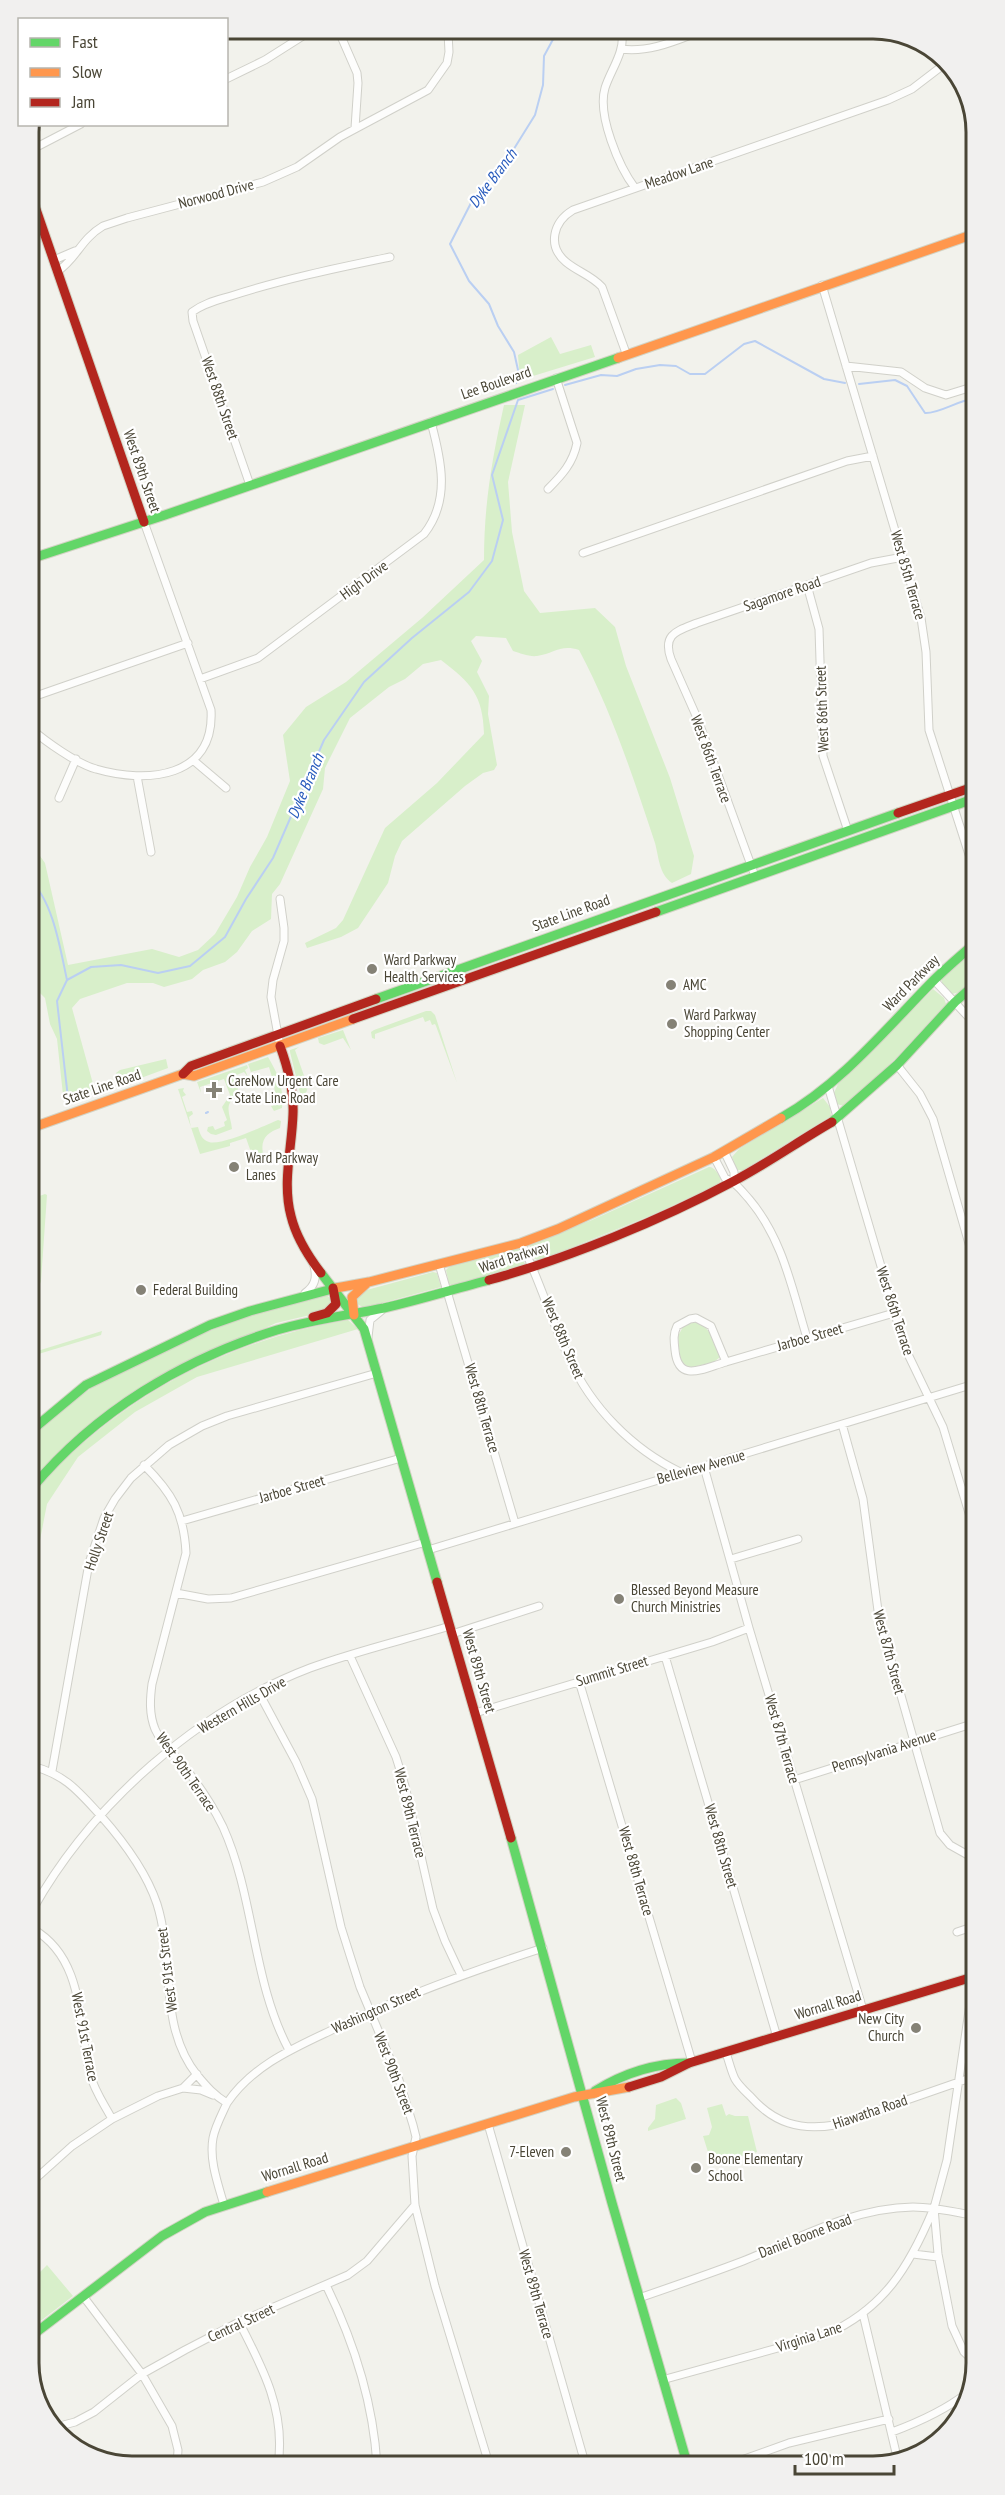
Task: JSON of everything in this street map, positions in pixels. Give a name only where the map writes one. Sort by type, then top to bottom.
[{"type":"main road","name":"West 89th Street","points":[[39,217],[144,522]]},
{"type":"main road","name":"Lee Boulevard","points":[[39,556],[966,237]]},
{"type":"main road","name":"State Line Road","points":[[39,1125],[183,1074],[191,1066],[966,790]]},
{"type":"main road","name":"State Line Road","points":[[183,1074],[194,1076],[966,802]]},
{"type":"main road","name":"Ward Parkway","points":[[39,1424],[86,1385],[210,1325],[250,1311],[333,1288],[369,1282],[521,1243],[558,1229],[714,1157],[769,1126],[828,1086],[858,1059],[934,980],[966,951]]},
{"type":"main road","name":"Ward Parkway","points":[[39,1480],[89,1431],[147,1388],[208,1356],[278,1330],[387,1308],[533,1268],[650,1221],[734,1181],[838,1118],[897,1065],[966,992]]},
{"type":"main road","name":"West 89th Street","points":[[280,1046],[290,1078],[293,1100],[286,1170],[288,1204],[297,1233],[314,1261],[364,1329],[543,1948],[685,2456]]},
{"type":"main road","points":[[354,1315],[351,1297],[369,1282]]},
{"type":"main road","points":[[278,1330],[282,1324],[330,1311],[336,1304],[333,1288]]},
{"type":"main road","name":"Wornall Road","points":[[39,2330],[162,2236],[224,2205],[584,2094],[611,2091],[634,2085],[672,2072],[690,2062],[966,1980]]},
{"type":"street","points":[[228,78],[265,60],[298,39]]},
{"type":"street","points":[[342,39],[357,72],[355,128]]},
{"type":"street","name":"Norwood Drive","points":[[58,271],[71,261],[75,251],[87,238],[111,223],[278,177],[308,161],[355,128],[428,90],[447,63],[448,39]]},
{"type":"street","points":[[622,39],[621,49],[606,86],[603,106],[625,174],[635,188]]},
{"type":"street","points":[[621,49],[637,51],[650,49],[678,39]]},
{"type":"street","name":"Meadow Lane","points":[[626,353],[602,287],[587,273],[565,261],[556,246],[554,237],[559,221],[573,210],[888,100],[912,88],[940,67]]},
{"type":"street","points":[[39,146],[77,126]]},
{"type":"street","name":"Norwood Drive","points":[[54,260],[75,251]]},
{"type":"street","name":"West 88th Street","points":[[250,485],[193,321],[192,312],[200,306],[256,288],[390,257]]},
{"type":"street","name":"West 85th Terrace","points":[[822,285],[924,632],[929,730],[966,845]]},
{"type":"street","points":[[846,366],[901,372],[925,388],[946,395],[966,389]]},
{"type":"street","points":[[548,489],[565,471],[577,443],[556,378]]},
{"type":"street","name":"High Drive","points":[[200,679],[258,658],[424,534],[434,519],[443,477],[431,422]]},
{"type":"street","points":[[583,553],[847,461],[873,456]]},
{"type":"street","name":"West 89th Street","points":[[144,522],[211,710],[212,727],[193,760]]},
{"type":"street","name":"Sagamore Road","points":[[668,642],[673,633],[679,630],[871,563],[903,557]]},
{"type":"street","name":"West 86th Street","points":[[807,585],[819,629],[823,756],[848,831]]},
{"type":"street","name":"West 86th Terrace","points":[[668,642],[667,649],[698,720],[755,876]]},
{"type":"street","points":[[39,695],[188,643]]},
{"type":"street","points":[[39,735],[95,769],[143,777],[177,771],[193,760],[226,788]]},
{"type":"street","points":[[59,798],[76,759]]},
{"type":"street","points":[[137,776],[151,852]]},
{"type":"street","name":"West 89th Street","points":[[280,899],[284,941],[273,980],[272,997],[280,1046]]},
{"type":"street","points":[[934,980],[966,1014]]},
{"type":"street","points":[[897,1065],[920,1094],[933,1119],[966,1233]]},
{"type":"street","name":"West 86th Terrace","points":[[828,1086],[905,1348],[943,1427],[966,1502]]},
{"type":"street","points":[[724,1151],[734,1172],[734,1181]]},
{"type":"street","points":[[714,1157],[725,1178],[734,1181],[761,1212],[775,1237],[807,1338]]},
{"type":"street","name":"West 88th Street","points":[[521,1243],[568,1358],[595,1402],[634,1442],[664,1465],[680,1472]]},
{"type":"street","points":[[295,1299],[313,1287],[316,1273],[314,1261]]},
{"type":"street","name":"West 88th Terrace","points":[[439,1264],[515,1523]]},
{"type":"street","points":[[368,1342],[370,1320],[387,1308]]},
{"type":"street","name":"Jarboe Street","points":[[726,1362],[714,1331],[706,1322],[690,1319],[677,1326],[673,1337],[675,1358],[682,1369],[693,1372],[894,1313]]},
{"type":"street","name":"Holly Street","points":[[52,1771],[89,1563],[115,1499],[144,1465],[169,1445],[202,1426],[227,1416],[377,1373]]},
{"type":"street","name":"Belleview Avenue","points":[[177,1593],[208,1599],[231,1598],[515,1523],[966,1387]]},
{"type":"street","name":"West 87th Street","points":[[842,1424],[863,1499],[879,1618],[913,1741],[940,1833],[950,1845],[966,1854]]},
{"type":"street","name":"Jarboe Street","points":[[182,1521],[401,1458]]},
{"type":"street","name":"West 90th Terrace","points":[[144,1465],[165,1486],[182,1521],[186,1553],[152,1684],[150,1699],[154,1727],[212,1806],[231,1845],[242,1881],[270,2007],[289,2050]]},
{"type":"street","name":"West 87th Terrace","points":[[704,1467],[749,1628],[863,2010]]},
{"type":"street","points":[[731,1559],[798,1539]]},
{"type":"street","name":"Western Hills Drive","points":[[39,1900],[68,1854],[100,1815],[135,1779],[208,1723],[259,1693],[311,1668],[539,1606]]},
{"type":"street","name":"Summit Street","points":[[475,1713],[665,1656],[749,1628]]},
{"type":"street","name":"West 89th Terrace","points":[[350,1656],[396,1757],[434,1909],[445,1941],[461,1975]]},
{"type":"street","name":"West 88th Street","points":[[665,1656],[777,2037]]},
{"type":"street","name":"West 88th Terrace","points":[[579,1681],[690,2062]]},
{"type":"street","name":"West 90th Street","points":[[259,1693],[296,1762],[312,1799],[341,1927],[370,2012],[407,2104],[416,2136],[412,2156],[415,2205],[435,2286],[487,2456]]},
{"type":"street","name":"Pennsylvania Avenue","points":[[794,1780],[966,1726]]},
{"type":"street","name":"West 91st Street","points":[[39,1768],[52,1771],[67,1780],[127,1848],[144,1876],[156,1903],[164,1933],[175,2031],[187,2062],[213,2095],[227,2103]]},
{"type":"street","points":[[957,1932],[966,1929]]},
{"type":"street","name":"West 91st Terrace","points":[[39,1934],[49,1942],[69,1971],[79,2000],[91,2076],[112,2119]]},
{"type":"street","name":"Washington Street","points":[[227,2103],[248,2077],[289,2050],[370,2012],[461,1975],[543,1948]]},
{"type":"street","points":[[966,2033],[947,2160],[934,2208],[938,2257],[952,2326],[966,2354]]},
{"type":"street","name":"Hiawatha Road","points":[[726,2053],[735,2080],[759,2107],[779,2121],[802,2128],[835,2125],[966,2079]]},
{"type":"street","points":[[183,2088],[197,2074]]},
{"type":"street","points":[[39,2174],[72,2146],[112,2119],[158,2096],[183,2088],[201,2090],[213,2095]]},
{"type":"street","points":[[224,2205],[215,2173],[212,2147],[213,2137],[227,2103]]},
{"type":"street","name":"West 89th Terrace","points":[[488,2124],[583,2456]]},
{"type":"street","name":"Central Street","points":[[63,2425],[94,2412],[142,2374],[239,2322],[348,2275],[367,2261],[415,2205]]},
{"type":"street","name":"Daniel Boone Road","points":[[639,2298],[743,2261],[810,2231],[846,2218],[892,2208],[934,2208],[966,2214]]},
{"type":"street","name":"Virginia Lane","points":[[662,2380],[825,2335],[845,2326],[883,2296],[901,2273],[913,2254],[934,2208]]},
{"type":"street","points":[[913,2254],[938,2257]]},
{"type":"street","points":[[326,2285],[344,2322],[361,2370],[370,2412],[375,2456]]},
{"type":"street","points":[[83,2296],[142,2374],[176,2438],[178,2456]]},
{"type":"street","points":[[863,2314],[896,2453]]},
{"type":"street","points":[[239,2322],[259,2361],[276,2404],[280,2436],[279,2456]]},
{"type":"street","points":[[892,2432],[922,2421],[958,2400]]},
{"type":"street","points":[[753,2456],[789,2443],[889,2419]]},
{"type":"green space","points":[[551,337],[560,354],[591,345],[595,357],[520,380],[518,355]]},
{"type":"green space","points":[[504,405],[525,405],[508,482],[512,532],[524,591],[540,613],[595,608],[615,627],[626,666],[670,778],[694,856],[691,874],[672,883],[664,875],[621,745],[602,697],[579,650],[567,648],[531,656],[513,651],[506,638],[476,636],[471,641],[482,661],[477,672],[489,696],[488,714],[497,765],[494,770],[483,773],[465,786],[402,841],[395,856],[388,883],[358,928],[341,937],[307,948],[305,943],[336,928],[343,920],[385,828],[437,783],[484,734],[481,709],[473,691],[468,683],[441,660],[423,664],[350,718],[325,768],[323,789],[280,884],[272,894],[271,919],[252,931],[237,952],[225,962],[203,970],[192,979],[164,987],[153,983],[127,983],[80,999],[72,1008],[95,1091],[65,1099],[57,1039],[50,1024],[45,998],[39,992],[39,855],[45,863],[68,965],[152,949],[179,957],[198,950],[215,934],[237,897],[267,837],[290,781],[283,735],[306,707],[346,682],[422,618],[484,560],[485,520]]},
{"type":"green space","points":[[966,958],[966,986],[960,992],[952,994],[942,983],[942,979]]},
{"type":"green space","points":[[933,989],[944,998],[946,1004],[896,1058],[848,1104],[844,1106],[837,1104],[834,1093],[838,1084]]},
{"type":"green space","points":[[431,1011],[435,1015],[457,1083],[436,1026],[432,1025],[430,1020],[425,1022],[423,1017],[375,1034],[375,1039],[372,1038],[371,1032],[374,1030]]},
{"type":"green space","points":[[343,1030],[351,1050],[343,1038],[324,1045],[319,1043],[318,1038]]},
{"type":"green space","points":[[299,1047],[295,1050],[308,1087],[306,1093],[303,1094],[300,1093],[290,1052]]},
{"type":"green space","points":[[268,1057],[277,1075],[282,1094],[282,1108],[274,1111],[271,1106],[276,1105],[274,1084],[269,1067],[251,1072],[248,1064]]},
{"type":"green space","points":[[166,1059],[168,1068],[122,1085],[117,1082],[116,1073],[120,1070]]},
{"type":"green space","points":[[247,1065],[248,1068],[245,1070],[248,1077],[244,1072],[234,1076],[240,1095],[234,1098],[228,1110],[232,1129],[216,1135],[211,1134],[207,1131],[208,1127],[213,1126],[215,1130],[225,1126],[224,1122],[227,1120],[222,1107],[230,1095],[224,1079],[200,1087],[201,1093],[197,1082]]},
{"type":"green space","points":[[184,1088],[186,1095],[182,1097],[187,1112],[192,1111],[193,1114],[189,1117],[191,1127],[178,1089]]},
{"type":"green space","points":[[823,1098],[830,1107],[831,1116],[743,1170],[737,1170],[732,1157],[739,1149]]},
{"type":"green space","points":[[278,1120],[281,1121],[280,1128],[264,1140],[263,1153],[252,1155],[246,1138],[230,1143],[230,1146],[200,1154],[191,1128],[198,1127],[205,1140],[215,1142],[244,1134]]},
{"type":"green space","points":[[709,1167],[715,1169],[719,1175],[721,1179],[719,1184],[652,1215],[543,1259],[535,1259],[529,1250],[531,1243],[592,1220]]},
{"type":"green space","points":[[47,1195],[39,1287],[39,1196]]},
{"type":"green space","points":[[518,1248],[521,1250],[525,1265],[521,1268],[454,1286],[449,1284],[446,1270],[450,1266]]},
{"type":"green space","points":[[433,1272],[437,1273],[441,1287],[364,1308],[356,1303],[358,1294],[363,1291]]},
{"type":"green space","points":[[327,1295],[332,1301],[323,1312],[276,1323],[149,1382],[117,1403],[81,1432],[39,1473],[39,1430],[76,1399],[99,1383],[180,1343],[255,1313]]},
{"type":"green space","points":[[348,1320],[358,1329],[197,1377],[135,1412],[78,1457],[47,1504],[39,1545],[39,1487],[64,1460],[99,1430],[136,1403],[215,1359],[302,1330]]},
{"type":"green space","points":[[696,1322],[706,1328],[717,1346],[720,1357],[714,1362],[689,1368],[680,1360],[678,1336],[684,1325]]},
{"type":"green space","points":[[102,1331],[101,1335],[39,1354],[39,1351]]},
{"type":"green space","points":[[676,2098],[681,2103],[686,2119],[648,2131],[655,2119],[656,2105]]},
{"type":"green space","points":[[722,2104],[726,2116],[729,2114],[748,2116],[757,2152],[712,2165],[703,2136],[709,2135],[712,2127],[707,2108]]},
{"type":"green space","points":[[47,2265],[73,2296],[39,2322],[39,2273]]},
{"type":"waterway","name":"Dyke Branch","points":[[516,383],[518,370],[514,352],[498,326],[489,304],[469,281],[450,244],[473,199],[507,160],[535,115],[543,85],[544,56],[553,39]]},
{"type":"waterway","points":[[565,385],[601,375],[617,376],[636,369],[660,365],[676,366],[690,374],[705,374],[744,344],[755,341],[824,379],[845,383]]},
{"type":"waterway","points":[[859,384],[895,380],[907,386],[925,413],[936,412],[966,400]]},
{"type":"waterway","name":"Dyke Branch","points":[[68,1098],[57,1001],[67,980],[91,967],[121,965],[158,973],[190,966],[225,937],[273,858],[324,740],[364,682],[412,638],[469,592],[492,561],[503,520],[492,475],[518,400],[553,389]]},
{"type":"waterway","points":[[39,891],[50,913],[67,980]]},
{"type":"traffic: fast","points":[[39,556],[165,515],[618,358]]},
{"type":"traffic: fast","points":[[656,912],[966,801]]},
{"type":"traffic: fast","points":[[376,999],[898,813]]},
{"type":"traffic: fast","points":[[781,1118],[842,1073],[937,977],[966,951]]},
{"type":"traffic: fast","points":[[832,1122],[897,1065],[966,992]]},
{"type":"traffic: fast","points":[[321,1273],[364,1329],[437,1582]]},
{"type":"traffic: fast","points":[[39,1480],[84,1435],[112,1412],[143,1391],[208,1356],[290,1326],[410,1302],[489,1280]]},
{"type":"traffic: fast","points":[[39,1424],[86,1385],[210,1325],[250,1311],[336,1288]]},
{"type":"traffic: fast","points":[[511,1838],[685,2456]]},
{"type":"traffic: fast","points":[[595,2091],[640,2070],[676,2063],[689,2063]]},
{"type":"traffic: fast","points":[[39,2330],[162,2236],[205,2212],[267,2192]]},
{"type":"traffic: slow","points":[[618,358],[966,237]]},
{"type":"traffic: slow","points":[[39,1125],[183,1074],[194,1076],[353,1019]]},
{"type":"traffic: slow","points":[[336,1288],[369,1282],[521,1243],[558,1229],[714,1157],[781,1118]]},
{"type":"traffic: slow","points":[[354,1315],[352,1297],[366,1284]]},
{"type":"traffic: slow","points":[[267,2192],[574,2097],[629,2087]]},
{"type":"traffic: jam","points":[[39,218],[144,522]]},
{"type":"traffic: jam","points":[[898,813],[966,789]]},
{"type":"traffic: jam","points":[[353,1019],[656,912]]},
{"type":"traffic: jam","points":[[183,1074],[191,1066],[376,999]]},
{"type":"traffic: jam","points":[[280,1046],[293,1096],[287,1178],[288,1203],[299,1239],[321,1273]]},
{"type":"traffic: jam","points":[[489,1280],[551,1261],[676,1210],[747,1174],[832,1122]]},
{"type":"traffic: jam","points":[[313,1317],[327,1313],[336,1304],[333,1288]]},
{"type":"traffic: jam","points":[[437,1582],[511,1838]]},
{"type":"traffic: jam","points":[[629,2087],[661,2077],[689,2063],[966,1979]]},
{"type":"place","name":"Ward Parkway Health Services","points":[[372,969]]},
{"type":"place","name":"AMC","points":[[671,985]]},
{"type":"place","name":"Ward Parkway Shopping Center","points":[[672,1024]]},
{"type":"place","name":"CareNow Urgent Care - State Line Road","points":[[214,1090]]},
{"type":"place","name":"Ward Parkway Lanes","points":[[234,1167]]},
{"type":"place","name":"Federal Building","points":[[141,1290]]},
{"type":"place","name":"Blessed Beyond Measure Church Ministries","points":[[619,1599]]},
{"type":"place","name":"New City Church","points":[[916,2028]]},
{"type":"place","name":"7-Eleven","points":[[566,2152]]},
{"type":"place","name":"Boone Elementary School","points":[[696,2168]]}]
